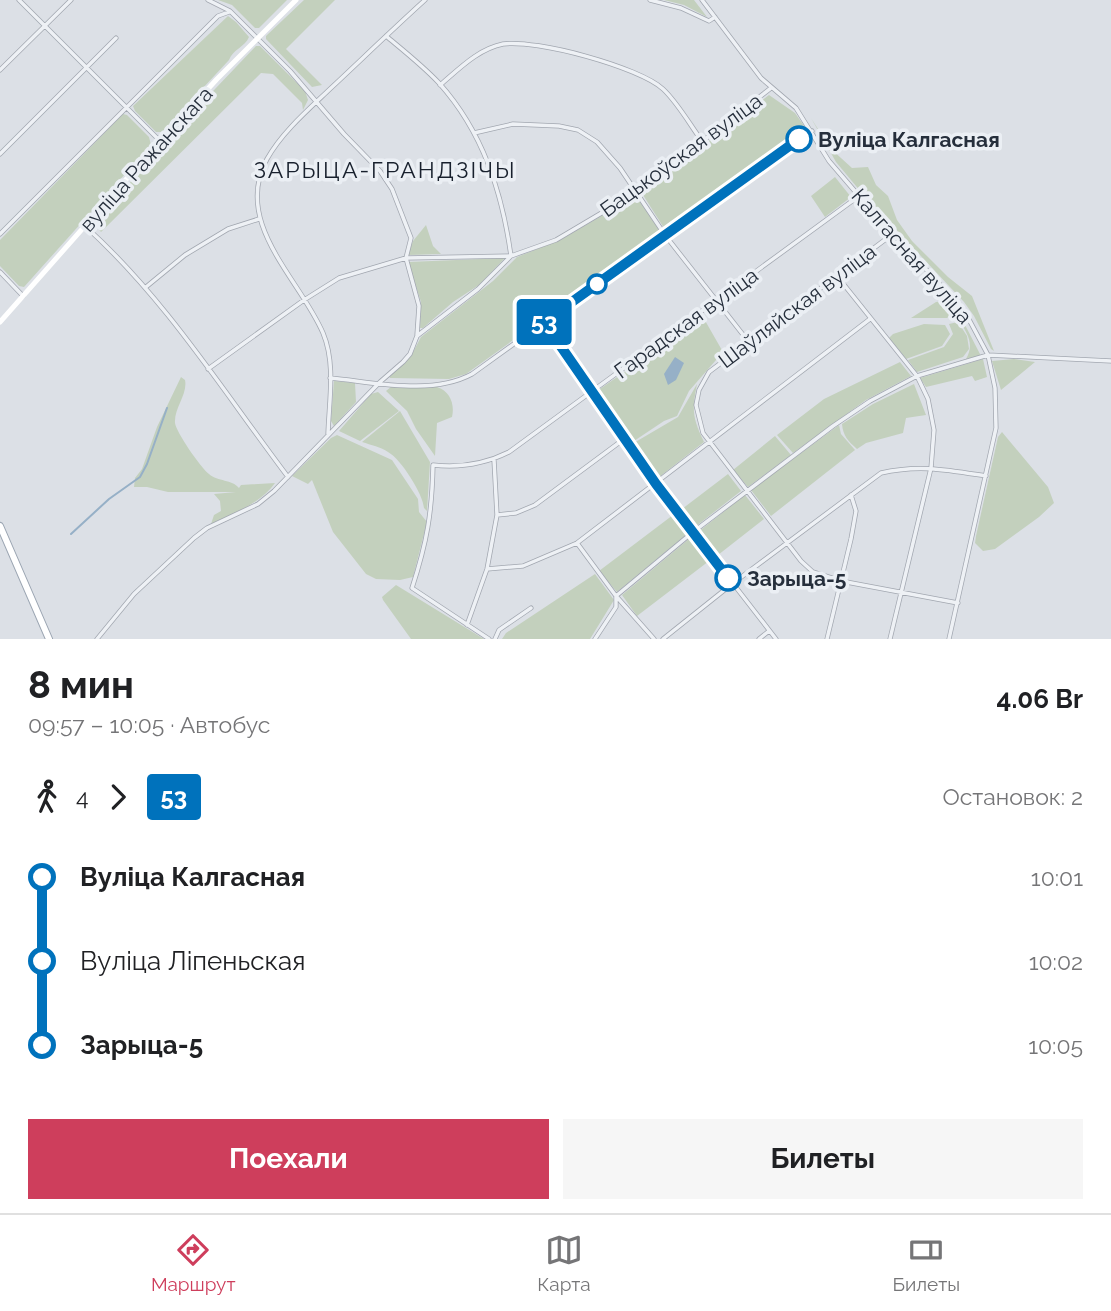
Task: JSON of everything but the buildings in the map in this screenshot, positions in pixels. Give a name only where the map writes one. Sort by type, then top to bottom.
[{"type":"main road","points":[[0,526],[49,639]]},
{"type":"street","points":[[19,0],[160,141]]},
{"type":"street","points":[[0,70],[71,0]]},
{"type":"street","points":[[97,639],[134,594],[184,547],[207,528],[258,504],[288,477],[410,354],[416,336],[419,306],[406,258],[411,238],[392,189],[380,171],[258,38],[230,11],[208,0]]},
{"type":"street","name":"вуліца Ражанскага","points":[[0,322],[160,141],[296,0]]},
{"type":"street","points":[[328,436],[330,357],[323,333],[271,246],[260,219],[257,204],[259,181],[267,159],[289,130],[425,0]]},
{"type":"street","points":[[650,0],[681,8],[709,21],[715,17]]},
{"type":"street","name":"Калгасная вуліца","points":[[702,0],[761,78],[796,108],[829,161],[965,312],[988,355],[995,388],[996,428],[949,639]]},
{"type":"street","points":[[0,234],[218,16],[230,11]]},
{"type":"street","points":[[386,36],[440,85],[474,133],[490,164],[498,189],[511,256],[478,289],[416,336]]},
{"type":"street","points":[[0,154],[116,38]]},
{"type":"street","points":[[440,85],[477,54],[502,44],[524,44],[566,52],[609,64],[654,83],[663,90],[702,141]]},
{"type":"street","name":"Бацькоўская вуліца","points":[[208,369],[339,278],[406,258],[511,256],[556,240],[636,192],[771,88]]},
{"type":"street","points":[[474,133],[513,124],[579,130],[597,142],[748,341]]},
{"type":"street","points":[[330,378],[444,385],[459,381],[812,131]]},
{"type":"street","name":"Гарадская вуліца","points":[[467,625],[412,588],[426,545],[432,505],[433,465],[451,467],[494,460],[518,446],[859,196]]},
{"type":"street","points":[[146,288],[185,255],[228,229],[260,219]]},
{"type":"street","points":[[85,226],[118,256],[146,288],[288,477]]},
{"type":"street","name":"Шаўляйская вуліца","points":[[894,233],[709,372],[699,390],[697,416],[709,443],[786,544],[813,572],[841,581],[958,603]]},
{"type":"street","points":[[0,272],[23,296]]},
{"type":"street","points":[[836,276],[917,376],[928,399],[934,430],[931,468],[890,639]]},
{"type":"street","points":[[487,569],[523,566],[577,543],[870,319]]},
{"type":"street","points":[[544,322],[656,484],[776,639]]},
{"type":"street","points":[[616,596],[746,491],[870,401],[917,376],[988,355],[1111,361]]},
{"type":"street","points":[[497,515],[516,513],[535,505],[624,439]]},
{"type":"street","points":[[489,639],[467,625],[487,569],[497,515],[494,460]]},
{"type":"street","points":[[663,639],[732,584],[881,474],[905,467],[986,476]]},
{"type":"street","points":[[827,639],[856,511],[851,495]]},
{"type":"street","points":[[577,543],[616,596],[654,639]]},
{"type":"street","points":[[595,639],[616,607],[616,596]]},
{"type":"street","points":[[495,639],[499,630],[531,608]]},
{"type":"street","points":[[759,639],[769,631]]},
{"type":"green space","points":[[218,0],[287,0],[259,28],[255,28],[232,5]]},
{"type":"green space","points":[[304,0],[335,0],[286,49],[322,85],[312,87],[266,39]]},
{"type":"green space","points":[[664,0],[694,0],[707,17],[684,5]]},
{"type":"green space","points":[[228,16],[249,37],[162,132],[156,132],[133,106]]},
{"type":"green space","points":[[256,46],[260,46],[305,91],[308,100],[303,110],[302,103],[273,74],[261,73],[101,232],[96,226],[97,221],[174,132]]},
{"type":"green space","points":[[769,95],[795,113],[807,130],[668,229],[664,228],[643,195],[646,189]]},
{"type":"green space","points":[[123,114],[149,137],[151,145],[24,287],[19,286],[0,266],[0,240]]},
{"type":"green space","points":[[811,118],[830,148],[852,168],[868,167],[876,185],[888,196],[897,220],[912,241],[948,277],[972,296],[994,351],[964,302],[836,162]]},
{"type":"green space","points":[[835,177],[851,197],[825,217],[811,196]]},
{"type":"green space","points":[[637,197],[659,230],[658,236],[466,374],[449,379],[390,378],[412,354],[421,337],[493,281],[517,257],[560,240]]},
{"type":"green space","points":[[426,225],[433,246],[441,254],[408,255],[413,241]]},
{"type":"green space","points":[[505,258],[479,285],[420,328],[421,302],[408,262]]},
{"type":"green space","points":[[945,301],[952,308],[952,314],[947,318],[911,318],[936,302]]},
{"type":"green space","points":[[703,317],[723,352],[689,391],[677,416],[664,421],[634,441],[597,391]]},
{"type":"green space","points":[[962,319],[981,356],[966,359],[970,343],[959,320]]},
{"type":"green space","points":[[958,322],[967,336],[969,349],[963,357],[917,372],[908,360],[944,347],[953,334],[949,324]]},
{"type":"green space","points":[[924,324],[945,325],[950,334],[942,346],[906,359],[889,338],[893,334]]},
{"type":"green space","points":[[983,359],[987,377],[975,381],[972,376],[926,387],[920,378]]},
{"type":"green space","points":[[1014,359],[1035,362],[1001,390],[992,361]]},
{"type":"green space","points":[[900,362],[911,376],[866,400],[793,453],[777,435],[824,399]]},
{"type":"green space","points":[[181,377],[185,380],[185,385],[177,412],[176,428],[205,470],[213,477],[233,483],[239,488],[241,485],[275,483],[262,497],[211,524],[214,515],[221,511],[220,501],[214,494],[236,492],[168,492],[134,487],[135,478],[142,469],[157,427]]},
{"type":"green space","points":[[334,381],[355,383],[356,402],[334,426],[331,421]]},
{"type":"green space","points":[[697,384],[694,413],[704,442],[658,478],[632,444],[678,417]]},
{"type":"green space","points":[[914,384],[926,415],[906,418],[903,433],[866,443],[857,449],[849,441],[842,424],[873,404]]},
{"type":"green space","points":[[392,386],[437,387],[448,395],[452,403],[452,417],[437,423],[435,456],[407,411],[386,391]]},
{"type":"green space","points":[[378,392],[399,411],[360,441],[339,431],[371,394]]},
{"type":"green space","points":[[400,411],[430,462],[427,511],[416,486],[399,462],[385,450],[362,442]]},
{"type":"green space","points":[[839,425],[841,434],[855,450],[771,516],[751,490]]},
{"type":"green space","points":[[1002,432],[1048,487],[1054,503],[995,549],[983,551],[975,543],[976,536],[998,437]]},
{"type":"green space","points":[[337,435],[392,460],[418,499],[419,512],[427,522],[413,577],[400,580],[376,579],[366,574],[333,532],[312,480],[308,484],[292,476]]},
{"type":"green space","points":[[775,436],[791,455],[748,487],[733,470]]},
{"type":"green space","points":[[728,474],[741,491],[695,527],[682,509]]},
{"type":"green space","points":[[745,495],[764,519],[718,555],[698,532]]},
{"type":"green space","points":[[673,515],[687,534],[617,592],[599,571]]},
{"type":"green space","points":[[690,538],[709,561],[637,616],[622,595]]},
{"type":"green space","points":[[595,574],[614,600],[590,639],[502,639],[506,633]]},
{"type":"green space","points":[[396,585],[484,639],[411,639],[382,597]]},
{"type":"water","points":[[675,357],[684,363],[676,380],[668,385],[664,374]]},
{"type":"waterway","points":[[71,534],[109,499],[140,477],[167,408]]},
{"type":"bus line","name":"53","points":[[728,578],[656,484],[544,322],[799,139]]},
{"type":"place","name":"Вуліца Калгасная","points":[[799,139]]},
{"type":"place","name":"Зарыца-5","points":[[728,578]]},
{"type":"district","name":"ЗАРЫЦА-ГРАНДЗІЧЫ","points":[[385,169]]}]
